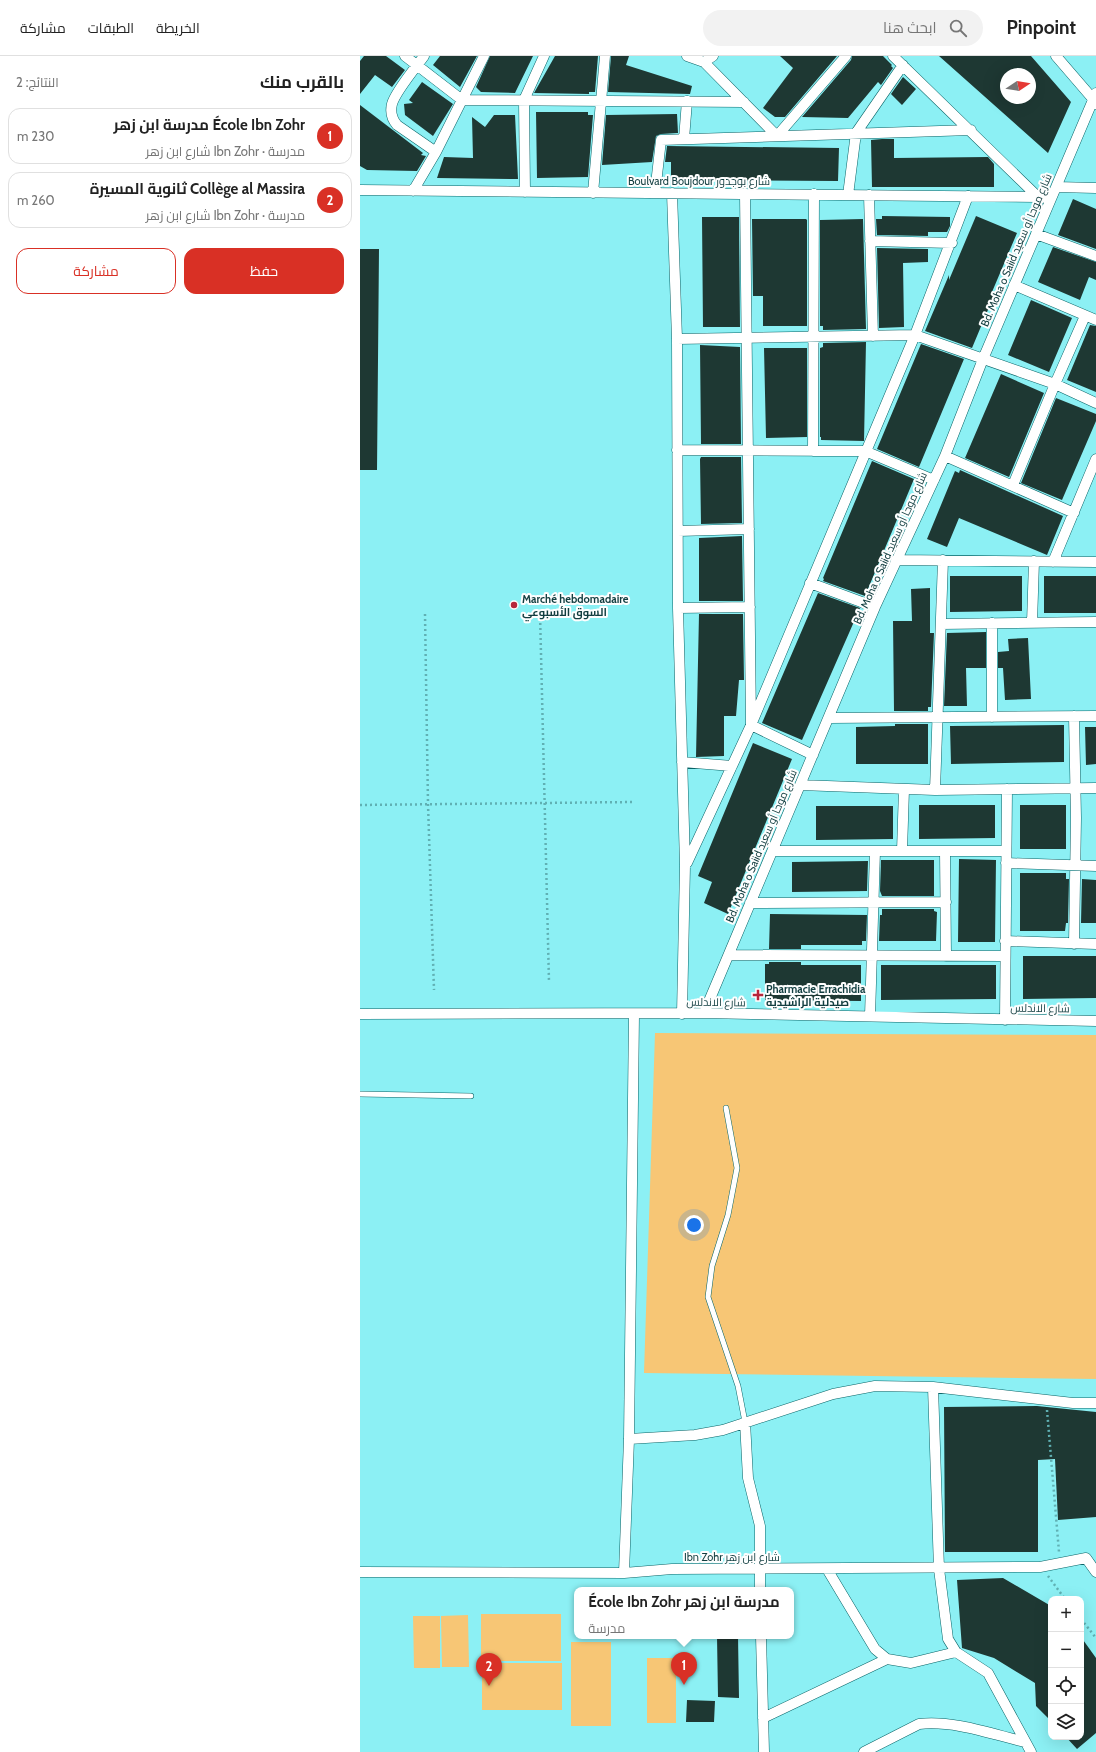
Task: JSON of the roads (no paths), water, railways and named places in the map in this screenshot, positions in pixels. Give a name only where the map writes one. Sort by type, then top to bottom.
[{"type":"street","points":[[405,56],[462,100],[744,102]]},
{"type":"street","points":[[424,56],[394,99],[391,113],[392,119],[397,125],[436,152]]},
{"type":"street","points":[[413,191],[436,152],[484,56]]},
{"type":"street","points":[[525,192],[524,100],[544,56]]},
{"type":"street","points":[[593,192],[605,56]]},
{"type":"street","points":[[687,56],[704,62],[777,136]]},
{"type":"street","points":[[704,62],[713,56]]},
{"type":"street","points":[[777,136],[846,56]]},
{"type":"street","points":[[893,56],[1038,197],[1049,201]]},
{"type":"street","points":[[1056,56],[1095,99]]},
{"type":"street","points":[[848,195],[856,134],[903,65]]},
{"type":"street","name":"Bd. Moha o Saiid شارع موحا أو سعيد","points":[[704,1013],[875,607],[945,456],[983,359],[1049,201],[1095,99]]},
{"type":"street","points":[[684,139],[687,102]]},
{"type":"street","points":[[655,193],[660,141],[970,130]]},
{"type":"street","points":[[1056,187],[1096,188]]},
{"type":"street","name":"Boulvard Boujdour شارع بوجدور","points":[[361,190],[1038,197]]},
{"type":"street","points":[[672,193],[677,339],[678,608],[685,865],[682,1014]]},
{"type":"street","points":[[744,194],[751,726]]},
{"type":"street","points":[[813,451],[814,194]]},
{"type":"street","points":[[869,195],[873,336]]},
{"type":"street","points":[[685,865],[751,726],[865,451],[915,335],[952,243],[968,196]]},
{"type":"street","points":[[1036,234],[1096,256]]},
{"type":"street","points":[[870,241],[952,243]]},
{"type":"street","points":[[1014,285],[1096,320]]},
{"type":"street","points":[[1013,485],[1085,316]]},
{"type":"street","points":[[677,339],[915,335],[1055,384],[1096,404]]},
{"type":"street","points":[[677,450],[865,451],[934,480]]},
{"type":"street","points":[[945,456],[1074,513]]},
{"type":"street","points":[[1053,562],[1096,459]]},
{"type":"street","points":[[678,531],[749,529]]},
{"type":"street","points":[[896,560],[1096,562]]},
{"type":"street","points":[[935,790],[943,560]]},
{"type":"street","points":[[1032,623],[1034,562]]},
{"type":"street","points":[[810,583],[875,607]]},
{"type":"street","points":[[678,608],[750,607]]},
{"type":"street","points":[[941,624],[1096,622]]},
{"type":"street","points":[[992,623],[992,717]]},
{"type":"street","points":[[1074,716],[1076,788],[1074,944]]},
{"type":"street","points":[[829,718],[1096,716]]},
{"type":"street","points":[[751,726],[813,755]]},
{"type":"street","points":[[682,762],[732,766]]},
{"type":"street","points":[[800,785],[935,790],[1096,788]]},
{"type":"street","points":[[902,851],[904,789]]},
{"type":"street","points":[[1005,1020],[1007,789]]},
{"type":"street","points":[[772,851],[1006,851]]},
{"type":"street","points":[[870,1016],[875,851]]},
{"type":"street","points":[[945,851],[946,956]]},
{"type":"street","points":[[1006,864],[1096,866]]},
{"type":"street","points":[[750,903],[946,902]]},
{"type":"street","points":[[1005,941],[1096,944]]},
{"type":"street","points":[[729,955],[1005,956]]},
{"type":"street","name":"شارع الاندلس","points":[[360,1014],[704,1013],[1096,1021]]},
{"type":"street","points":[[624,1573],[629,1439],[634,1014]]},
{"type":"street","points":[[629,1439],[695,1435],[723,1430],[833,1394],[875,1386],[933,1387],[1073,1403],[1096,1403]]},
{"type":"street","points":[[933,1387],[939,1568],[948,1639],[956,1652],[988,1673],[1025,1742],[1032,1752]]},
{"type":"street","points":[[745,1422],[748,1478],[760,1526],[760,1587]]},
{"type":"street","name":"Ibn Zohr شارع ابن زهر","points":[[360,1572],[624,1573],[672,1569],[760,1570],[939,1568],[1040,1566],[1086,1558],[1096,1572]]},
{"type":"street","points":[[827,1569],[875,1650],[887,1659],[911,1663],[956,1652]]},
{"type":"street","points":[[761,1639],[764,1752]]},
{"type":"street","points":[[763,1718],[887,1659]]},
{"type":"street","points":[[864,1752],[919,1724],[929,1723],[974,1729],[1025,1742]]},
{"type":"lane","points":[[360,1094],[470,1096]]},
{"type":"lane","points":[[726,1108],[737,1168],[728,1215],[712,1266],[708,1297],[738,1386],[745,1422]]},
{"type":"place","name":"Marché hebdomadaire السوق الأسبوعي","points":[[514,605]]},
{"type":"place","name":"Pharmacie Errachidia صيدلية الراشيدية","points":[[758,995]]},
{"type":"place","name":"École Ibn Zohr مدرسة ابن زهر","points":[[684,1685]]},
{"type":"place","name":"Collège al Massira ثانوية المسيرة","points":[[489,1686]]}]
